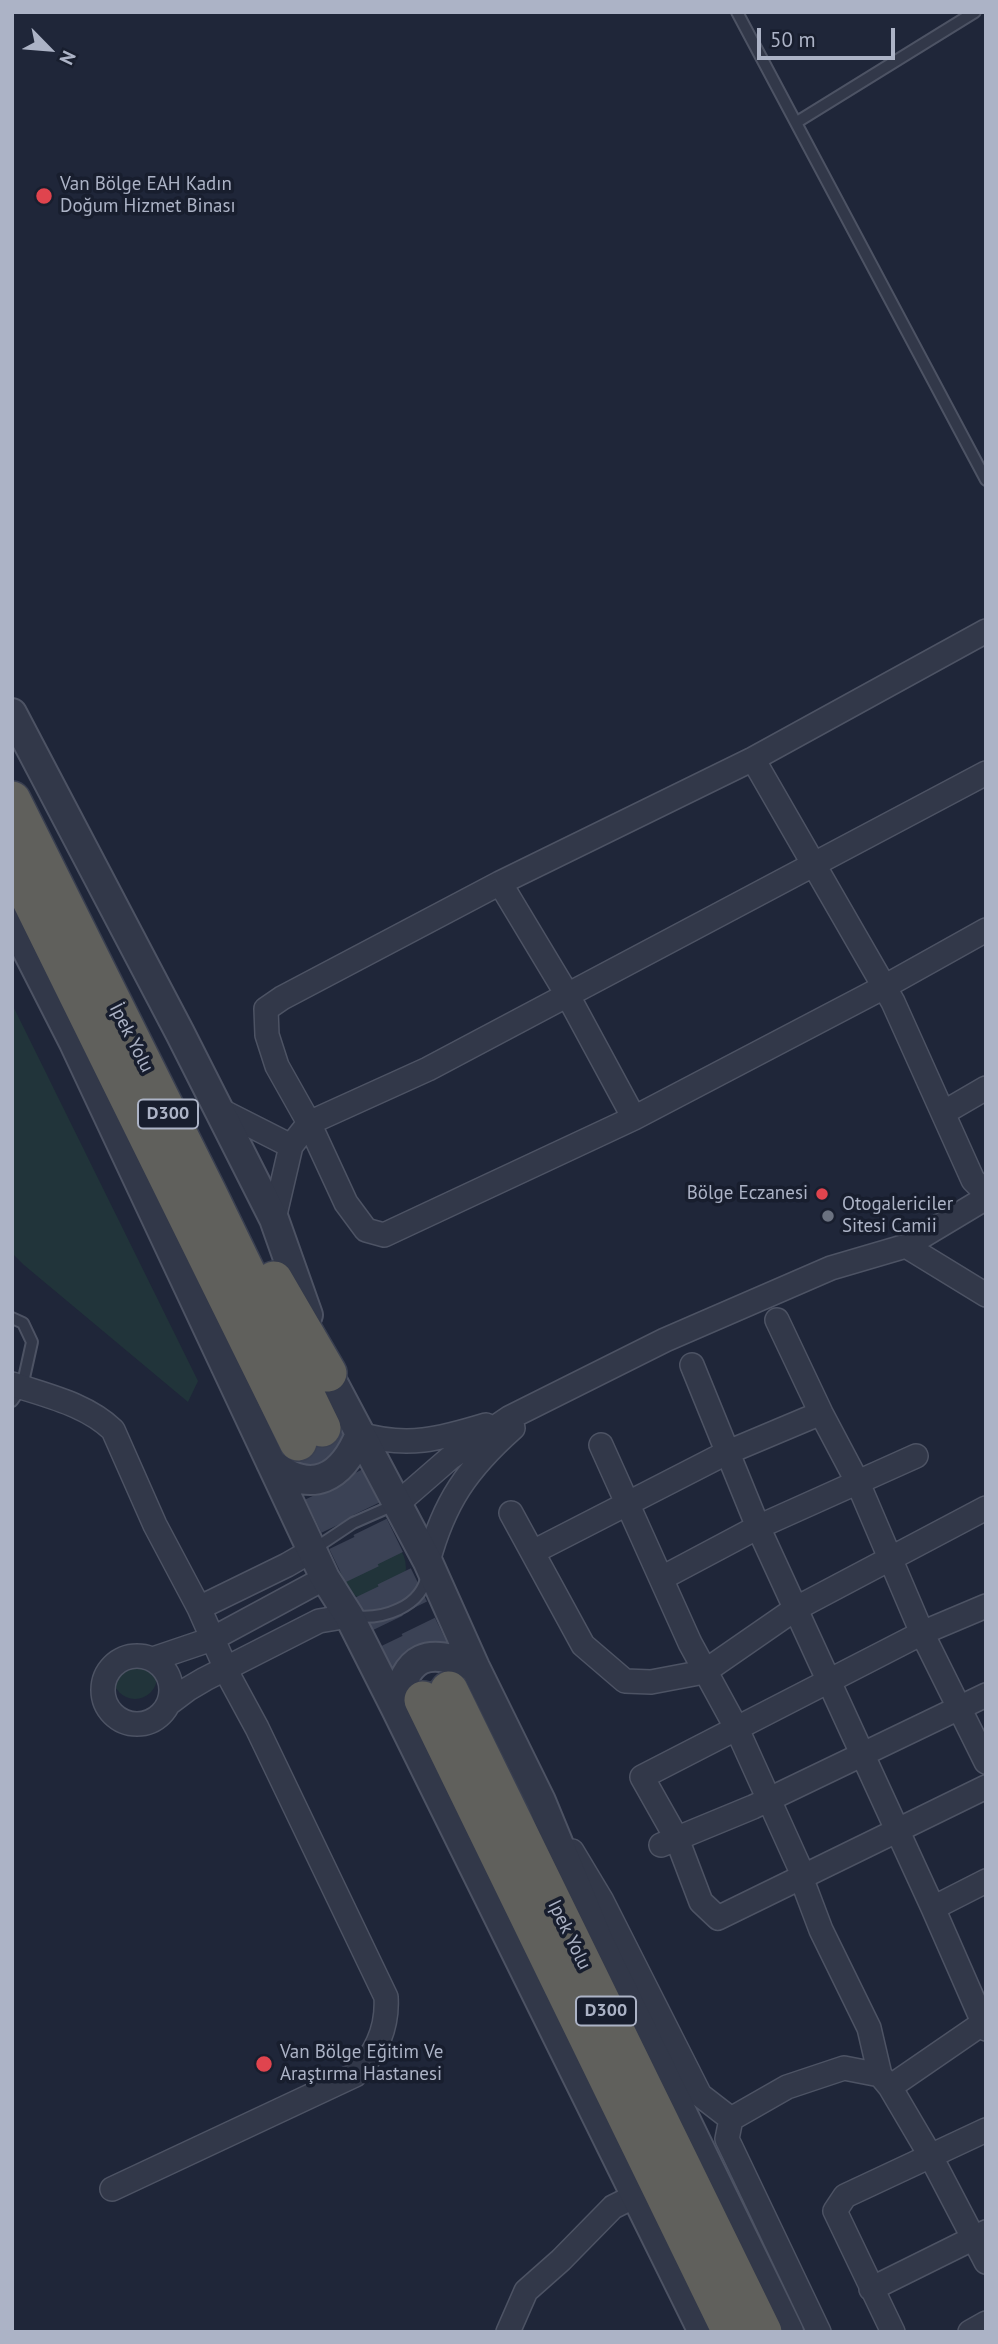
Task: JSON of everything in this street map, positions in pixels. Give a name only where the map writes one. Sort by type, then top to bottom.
[{"type":"highway","points":[[12,777],[272,1276],[328,1373]]},
{"type":"highway","name":"İpek Yolu","points":[[12,800],[208,1193],[297,1445]]},
{"type":"highway","name":"İpek Yolu","points":[[12,862],[297,1445]]},
{"type":"highway","name":"Ipek Yolu","points":[[435,1691],[731,2332]]},
{"type":"highway","name":"Ipek Yolu","points":[[435,1691],[763,2332]]},
{"type":"street","points":[[986,631],[753,759],[500,883],[294,991],[266,1009],[267,1035],[277,1066],[309,1123],[346,1203],[366,1230],[384,1235],[634,1118],[884,987],[986,930]]},
{"type":"street","points":[[12,713],[274,1219],[328,1373],[428,1562]]},
{"type":"street","points":[[397,1504],[450,1458],[509,1418],[666,1340],[831,1268],[906,1246],[986,1196],[973,1180],[884,987],[753,759]]},
{"type":"street","points":[[274,1219],[291,1146],[309,1123],[428,1069],[986,774]]},
{"type":"street","points":[[500,883],[568,996],[634,1118]]},
{"type":"street","points":[[12,921],[74,1043],[297,1445],[313,1550],[325,1578],[349,1616],[435,1691],[541,1801],[602,1900],[700,2095],[731,2119]]},
{"type":"street","points":[[943,1113],[986,1088]]},
{"type":"street","points":[[218,1109],[291,1146]]},
{"type":"street","points":[[906,1246],[977,1289],[986,1314]]},
{"type":"street","points":[[777,1320],[858,1483],[922,1633],[986,1762]]},
{"type":"street","points":[[692,1365],[758,1527],[985,2024],[885,2081],[844,2068],[787,2087],[731,2119],[727,2139],[819,2332]]},
{"type":"street","points":[[16,1391],[76,1406],[102,1420],[113,1430],[155,1525],[199,1608],[231,1680],[257,1728],[386,1997],[384,2026],[373,2053],[355,2074],[111,2189]]},
{"type":"street","points":[[545,1400],[472,1469],[456,1492],[436,1531],[428,1562],[435,1691],[637,2194],[703,2332]]},
{"type":"street","points":[[533,1552],[726,1453],[821,1413]]},
{"type":"street","points":[[360,1434],[400,1442],[423,1441],[509,1418]]},
{"type":"street","points":[[297,1445],[282,1472],[297,1479],[311,1480],[329,1476],[342,1466],[360,1434]]},
{"type":"street","points":[[601,1445],[704,1672],[737,1729],[770,1799],[803,1875],[804,1885],[821,1930],[869,2028],[885,2081],[980,2235],[986,2262]]},
{"type":"street","points":[[662,1578],[758,1527],[916,1456]]},
{"type":"street","points":[[512,1513],[583,1645],[625,1681],[651,1682],[704,1672],[795,1609],[986,1508]]},
{"type":"street","points":[[199,1608],[313,1550]]},
{"type":"street","points":[[153,1660],[212,1639],[325,1578]]},
{"type":"street","points":[[986,1606],[922,1633],[829,1679],[642,1777],[669,1842],[701,1902],[718,1917],[986,1787]]},
{"type":"street","points":[[168,1704],[227,1667],[318,1622],[349,1616]]},
{"type":"street","points":[[143,1656],[153,1660],[162,1666],[168,1675],[171,1696],[168,1704],[161,1715],[152,1721],[128,1724],[117,1719],[103,1700],[105,1676],[121,1659],[143,1656]]},
{"type":"street","points":[[669,1842],[770,1799],[986,1695]]},
{"type":"street","points":[[541,1801],[600,1944],[789,2332]]},
{"type":"street","points":[[933,1908],[986,1881]]},
{"type":"street","points":[[893,2332],[835,2211],[845,2196],[986,2130]]},
{"type":"street","points":[[508,2332],[526,2291],[613,2207],[637,2194]]},
{"type":"street","points":[[871,2289],[980,2235]]},
{"type":"street","points":[[970,2332],[986,2323]]},
{"type":"lane","points":[[737,12],[986,480]]},
{"type":"lane","points":[[797,122],[975,12]]},
{"type":"lane","points":[[12,1318],[23,1323],[32,1342],[16,1391]]},
{"type":"lane","points":[[313,1550],[353,1523],[397,1504]]},
{"type":"lane","points":[[349,1616],[376,1617],[392,1613],[411,1601],[426,1579],[428,1562]]},
{"type":"shaded area","points":[[12,1004],[198,1381],[188,1402],[12,1253]]},
{"type":"shaded area","points":[[367,1535],[379,1535],[391,1540],[401,1550],[406,1568],[404,1581],[391,1596],[379,1601],[367,1601],[355,1596],[345,1586],[340,1574],[340,1562],[345,1550],[355,1540]]},
{"type":"shaded area","points":[[135,1655],[144,1656],[151,1661],[156,1668],[156,1686],[151,1693],[144,1698],[135,1699],[126,1698],[119,1693],[114,1686],[113,1677],[114,1668],[119,1661],[126,1656]]},
{"type":"tunnel","points":[[322,1428],[449,1689]]},
{"type":"tunnel","points":[[298,1442],[423,1700]]},
{"type":"place","name":"Van Bölge EAH Kadın Doğum Hizmet Binası","points":[[44,196]]},
{"type":"place","name":"Bölge Eczanesi","points":[[822,1194]]},
{"type":"place","name":"Otogalericiler Sitesi Camii","points":[[828,1216]]},
{"type":"place","name":"Van Bölge Eğitim Ve Araştırma Hastanesi","points":[[264,2064]]}]
